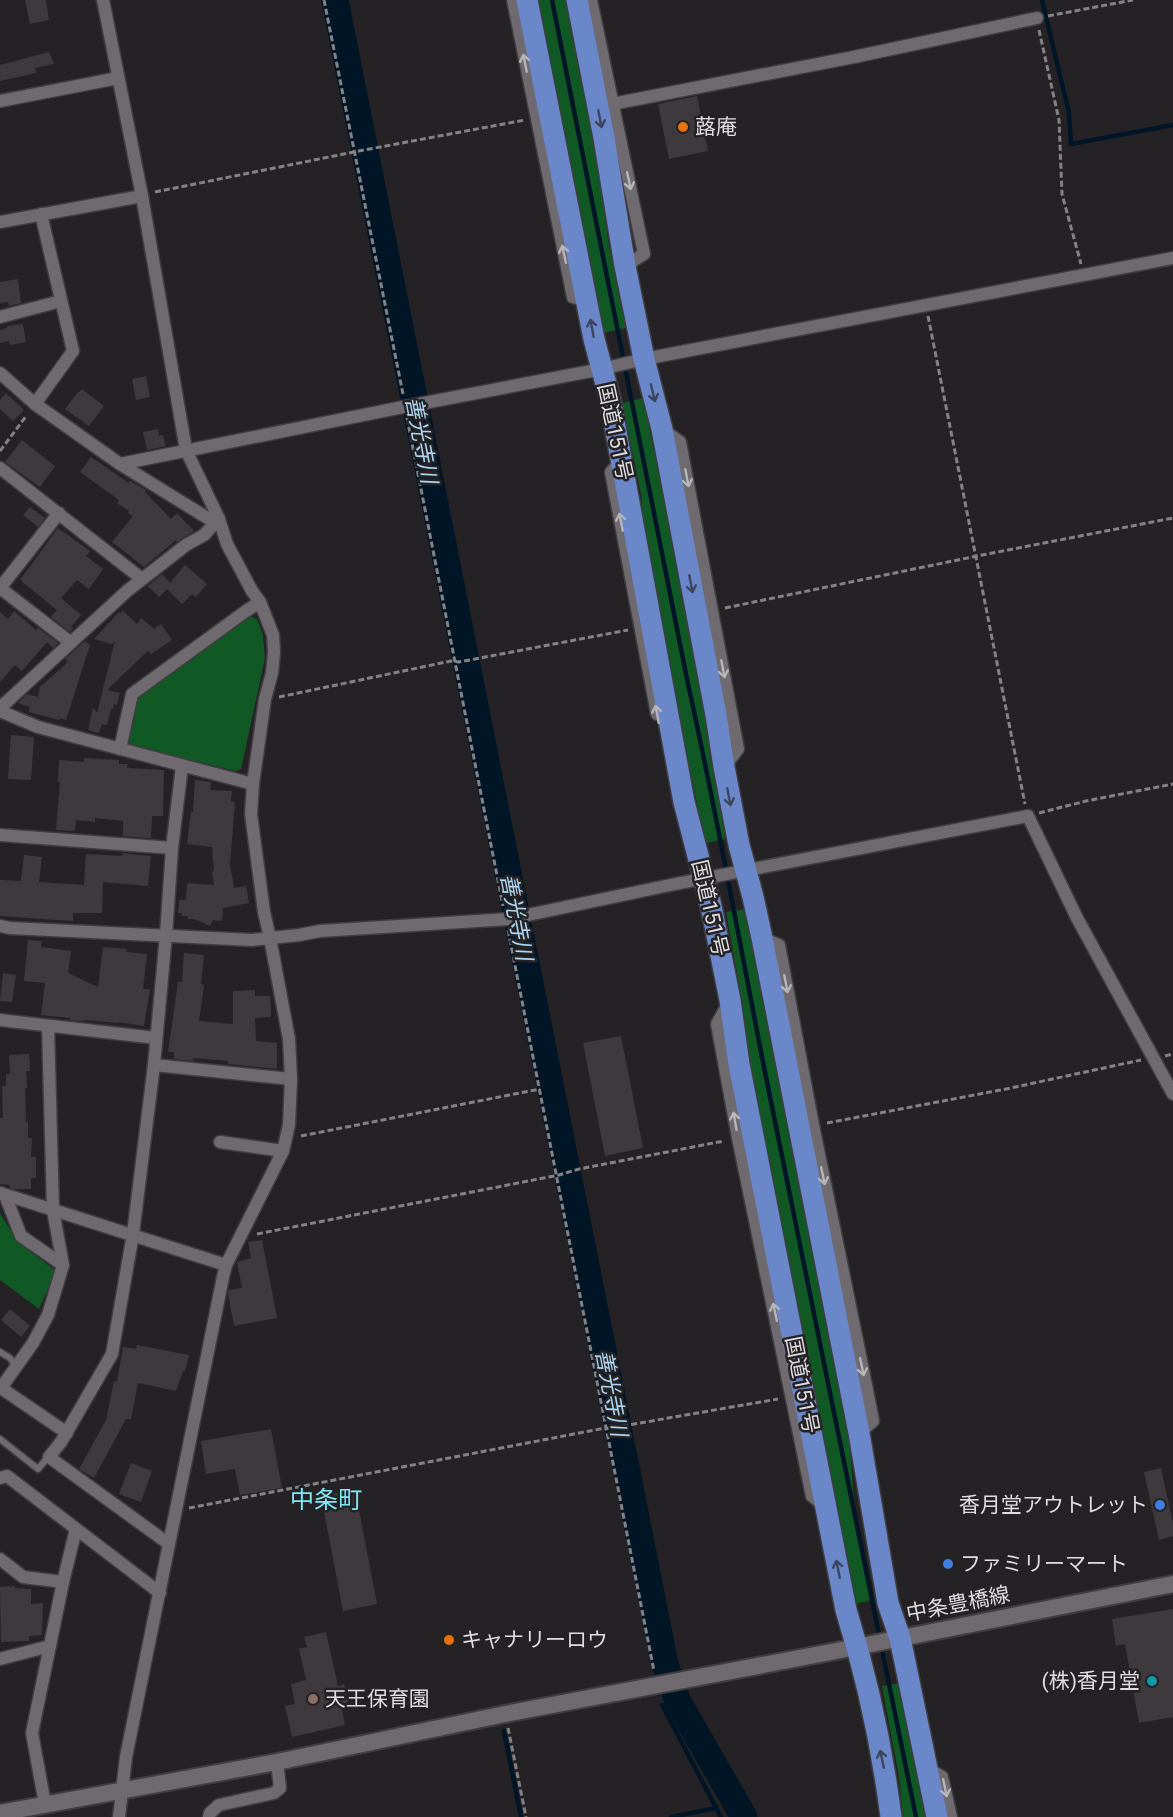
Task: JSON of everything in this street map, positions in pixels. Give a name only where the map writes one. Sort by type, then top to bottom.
[{"type":"highway","name":"国道151号","points":[[527,0],[587,301],[622,460],[684,802],[704,880],[730,1000],[739,1064],[846,1610],[879,1642],[927,1768],[937,1817]]},
{"type":"highway","name":"国道151号","points":[[576,0],[604,138],[625,266],[644,359],[662,429],[717,715],[739,845],[762,938],[859,1433],[888,1603],[879,1642],[885,1774],[891,1817]]},
{"type":"street","points":[[103,0],[141,196],[186,450],[219,519],[227,544],[260,602],[273,635],[272,673],[265,699],[251,813],[264,912],[289,1039],[291,1079],[289,1125],[285,1145],[222,1277],[126,1757],[119,1817]]},
{"type":"street","points":[[513,0],[573,297],[587,301]]},
{"type":"street","points":[[591,0],[644,254],[625,266]]},
{"type":"street","points":[[612,104],[854,57],[1037,18]]},
{"type":"street","points":[[0,101],[118,78]]},
{"type":"street","points":[[0,222],[141,196]]},
{"type":"street","points":[[35,404],[73,351],[41,214]]},
{"type":"street","points":[[120,464],[644,359],[1173,258]]},
{"type":"street","points":[[0,317],[62,301]]},
{"type":"street","points":[[0,373],[35,404],[120,464],[209,519],[219,519]]},
{"type":"street","points":[[662,429],[680,442],[738,749],[724,767]]},
{"type":"street","points":[[622,460],[611,472],[674,803],[684,802]]},
{"type":"street","points":[[0,468],[142,579]]},
{"type":"street","points":[[59,513],[0,588],[70,642]]},
{"type":"street","points":[[219,519],[204,535],[186,545],[142,579],[70,642],[0,709],[38,727],[253,784]]},
{"type":"street","points":[[120,749],[132,694],[260,602]]},
{"type":"street","points":[[169,1544],[49,1456],[67,1432],[112,1354],[133,1234],[154,1065],[172,848],[182,766]]},
{"type":"street","points":[[0,926],[252,940],[320,931],[507,919],[1028,816],[1077,918],[1173,1094]]},
{"type":"street","points":[[0,835],[172,848]]},
{"type":"street","points":[[762,938],[779,945],[873,1420],[859,1433]]},
{"type":"street","points":[[730,1000],[717,1024],[738,1138],[812,1496],[826,1507]]},
{"type":"street","points":[[0,1020],[156,1038]]},
{"type":"street","points":[[48,1026],[53,1210],[63,1264],[48,1315],[33,1343],[1,1388],[67,1432]]},
{"type":"street","points":[[154,1065],[291,1079]]},
{"type":"street","points":[[220,1143],[285,1145]]},
{"type":"street","points":[[2,1194],[226,1265]]},
{"type":"street","points":[[2,1194],[21,1236],[63,1264]]},
{"type":"street","points":[[0,1478],[7,1476],[160,1593]]},
{"type":"street","points":[[45,1804],[32,1733],[76,1529]]},
{"type":"street","points":[[0,1559],[23,1577],[63,1582]]},
{"type":"street","name":"中条豊橋線","points":[[0,1813],[277,1762],[505,1714],[1173,1584]]},
{"type":"street","points":[[0,1659],[50,1646]]},
{"type":"street","points":[[209,1817],[219,1805],[274,1793],[280,1788],[277,1762]]},
{"type":"street","points":[[927,1768],[942,1777],[951,1817]]},
{"type":"lane","points":[[0,1352],[16,1367]]},
{"type":"lane","points":[[0,1439],[38,1468],[49,1456]]},
{"type":"path","points":[[324,0],[354,152],[412,406],[457,662],[557,1175],[660,1684]]},
{"type":"path","points":[[1052,15],[1133,0]]},
{"type":"path","points":[[1037,18],[1059,120],[1062,194],[1084,275]]},
{"type":"path","points":[[141,196],[359,151],[536,118]]},
{"type":"path","points":[[926,305],[1028,816],[1086,801],[1173,784]]},
{"type":"path","points":[[0,451],[35,404]]},
{"type":"path","points":[[712,611],[1173,518]]},
{"type":"path","points":[[265,699],[641,628]]},
{"type":"path","points":[[813,1125],[1006,1089],[1153,1057]]},
{"type":"path","points":[[285,1145],[540,1089]]},
{"type":"path","points":[[240,1237],[738,1138]]},
{"type":"path","points":[[176,1511],[609,1428],[792,1396]]},
{"type":"path","points":[[505,1714],[526,1817]]},
{"type":"green space","points":[[537,0],[566,0],[599,164],[608,240],[626,328],[603,333]]},
{"type":"green space","points":[[643,398],[702,681],[710,756],[720,803],[725,839],[705,843],[647,560],[641,494],[622,403]]},
{"type":"green space","points":[[249,616],[257,619],[263,635],[265,658],[241,769],[236,771],[131,746],[128,741],[136,702],[140,695]]},
{"type":"green space","points":[[747,909],[848,1419],[855,1517],[873,1600],[855,1604],[753,1094],[743,1006],[726,912]]},
{"type":"green space","points":[[0,1213],[14,1236],[56,1271],[39,1309],[0,1280]]},
{"type":"green space","points":[[901,1683],[927,1817],[903,1817],[899,1777],[882,1686]]},
{"type":"building","points":[[25,0],[46,0],[49,20],[30,24]]},
{"type":"building","points":[[49,52],[54,64],[35,68],[36,73],[0,81],[0,65]]},
{"type":"building","name":"蕗庵","points":[[697,96],[708,151],[669,159],[658,104]]},
{"type":"building","points":[[18,279],[21,303],[9,306],[8,302],[0,303],[0,282]]},
{"type":"building","points":[[23,324],[26,342],[10,345],[9,341],[0,343],[0,330],[7,326]]},
{"type":"building","points":[[146,376],[150,397],[136,400],[132,379]]},
{"type":"building","points":[[82,389],[104,406],[89,426],[65,409]]},
{"type":"building","points":[[6,393],[24,410],[13,421],[0,409],[0,400]]},
{"type":"building","points":[[158,429],[159,436],[163,435],[166,446],[147,450],[143,432]]},
{"type":"building","points":[[22,440],[55,466],[40,487],[5,462]]},
{"type":"building","points":[[91,457],[129,483],[130,481],[146,490],[145,492],[171,519],[177,513],[194,531],[177,542],[176,540],[144,567],[112,542],[133,516],[117,503],[119,500],[80,472]]},
{"type":"building","points":[[30,507],[45,518],[38,527],[23,515]]},
{"type":"building","points":[[58,528],[90,551],[86,556],[103,569],[89,589],[77,580],[61,598],[81,615],[71,627],[73,629],[70,632],[51,617],[57,610],[20,580]]},
{"type":"building","points":[[185,565],[207,584],[196,597],[192,594],[182,604],[167,589],[159,597],[148,586],[162,574],[170,583]]},
{"type":"building","points":[[122,610],[137,624],[141,618],[154,629],[161,624],[172,640],[151,654],[148,651],[107,690],[120,693],[117,705],[114,704],[111,709],[107,725],[102,724],[99,733],[88,730],[93,707],[97,713],[115,641],[112,644],[94,639],[119,612],[121,614]]},
{"type":"building","points":[[14,611],[36,630],[38,628],[58,643],[53,648],[47,642],[22,671],[15,665],[0,682],[0,612],[8,619]]},
{"type":"building","points":[[85,641],[90,645],[66,720],[29,712],[30,707],[18,703],[27,694],[38,697],[40,687],[68,662],[65,659]]},
{"type":"building","points":[[11,735],[34,737],[31,780],[8,779]]},
{"type":"building","points":[[84,758],[119,760],[119,764],[128,764],[127,768],[164,770],[163,816],[152,816],[151,838],[123,836],[123,821],[95,818],[95,822],[76,820],[75,831],[56,830],[60,782],[58,782],[59,760],[84,762]]},
{"type":"building","points":[[195,780],[211,782],[210,790],[232,791],[231,801],[235,802],[230,864],[234,888],[246,886],[249,903],[223,908],[222,921],[213,920],[210,926],[194,919],[187,919],[188,916],[181,916],[182,913],[178,913],[179,900],[186,900],[187,883],[214,885],[212,847],[187,844],[191,812],[193,812]]},
{"type":"building","points":[[122,853],[151,856],[148,886],[103,882],[102,913],[73,913],[73,921],[0,916],[0,880],[21,881],[24,855],[42,857],[39,882],[84,885],[86,854],[122,856]]},
{"type":"building","points":[[28,940],[42,941],[41,947],[71,951],[68,973],[98,987],[103,947],[147,954],[143,989],[150,989],[144,1026],[118,1022],[79,1021],[41,1015],[45,983],[24,981]]},
{"type":"building","points":[[184,953],[204,955],[201,984],[204,985],[199,1021],[233,1024],[233,991],[255,990],[255,996],[270,996],[271,1017],[255,1018],[256,1041],[277,1043],[277,1069],[228,1064],[228,1061],[174,1059],[174,1052],[168,1052],[178,982],[182,982]]},
{"type":"building","points":[[3,973],[16,975],[12,1002],[0,1001]]},
{"type":"building","points":[[621,1036],[643,1148],[605,1156],[583,1043]]},
{"type":"building","points":[[29,1054],[30,1071],[26,1071],[27,1088],[25,1088],[26,1122],[28,1122],[28,1138],[32,1138],[31,1157],[36,1157],[36,1178],[31,1178],[31,1189],[14,1189],[10,1188],[10,1185],[0,1184],[2,1086],[6,1086],[6,1074],[10,1074],[9,1055]]},
{"type":"building","points":[[262,1240],[277,1318],[234,1326],[228,1293],[229,1290],[242,1288],[237,1262],[251,1258],[248,1242]]},
{"type":"building","points":[[10,1309],[30,1326],[21,1337],[1,1320]]},
{"type":"building","points":[[137,1345],[189,1355],[185,1371],[183,1371],[176,1391],[138,1383],[131,1419],[126,1419],[94,1478],[79,1469],[106,1420],[114,1381],[117,1382],[123,1347],[136,1349]]},
{"type":"building","points":[[271,1429],[282,1488],[240,1495],[235,1469],[206,1474],[201,1441]]},
{"type":"building","points":[[131,1463],[152,1471],[141,1502],[119,1494]]},
{"type":"building","points":[[1161,1468],[1173,1524],[1173,1536],[1159,1540],[1144,1472]]},
{"type":"building","points":[[355,1489],[377,1604],[343,1611],[321,1496]]},
{"type":"building","points":[[15,1586],[15,1588],[31,1589],[31,1604],[43,1603],[42,1635],[29,1636],[29,1641],[1,1642],[0,1587]]},
{"type":"building","name":"(株)香月堂","points":[[1173,1609],[1173,1717],[1139,1723],[1125,1644],[1116,1646],[1112,1619]]},
{"type":"building","points":[[326,1632],[338,1686],[344,1684],[349,1707],[342,1709],[345,1725],[292,1737],[285,1706],[295,1704],[291,1684],[306,1680],[299,1649],[307,1647],[304,1637]]},
{"type":"waterway","name":"善光寺川","points":[[335,0],[665,1664],[678,1702],[744,1817]]},
{"type":"waterway","points":[[552,0],[916,1817]]},
{"type":"waterway","points":[[1042,0],[1069,113],[1071,144],[1173,125]]},
{"type":"waterway","points":[[662,1705],[721,1817]]},
{"type":"waterway","points":[[504,1731],[521,1817]]},
{"type":"waterway","points":[[671,1817],[716,1808]]},
{"type":"place","name":"蕗庵","points":[[683,127]]},
{"type":"place","name":"香月堂アウトレット","points":[[1160,1505]]},
{"type":"place","name":"ファミリーマート","points":[[948,1564]]},
{"type":"place","name":"キャナリーロウ","points":[[449,1640]]},
{"type":"place","name":"(株)香月堂","points":[[1152,1681]]},
{"type":"place","name":"天王保育園","points":[[313,1699]]},
{"type":"district","name":"中条町","points":[[326,1500]]}]
